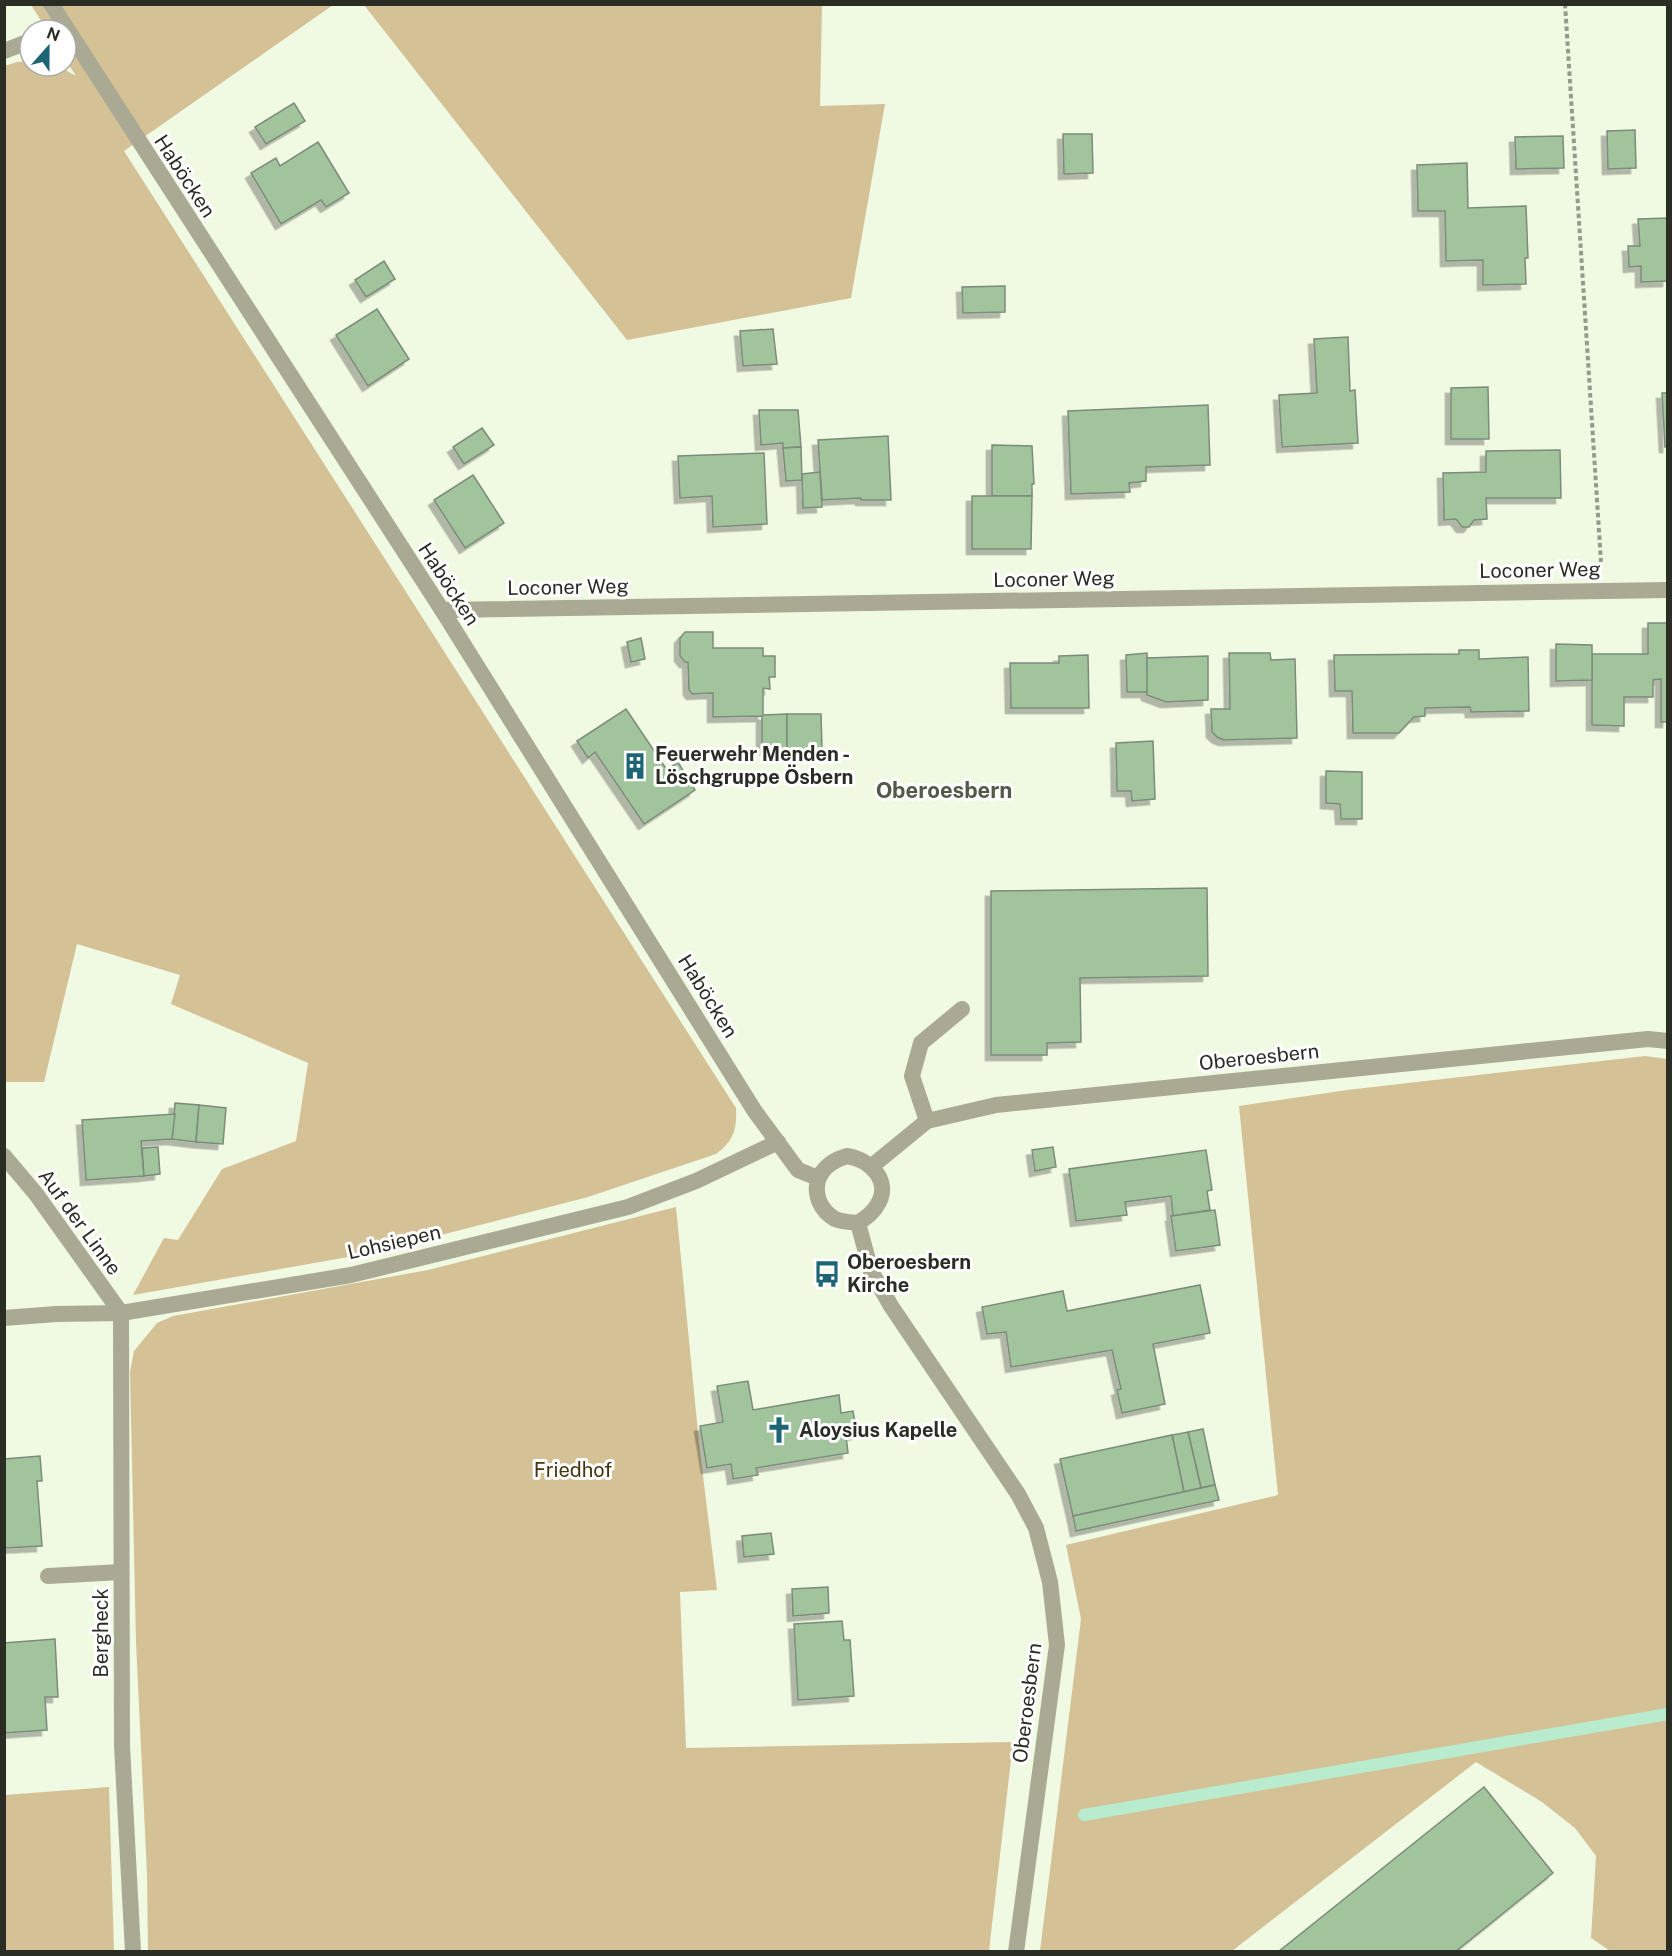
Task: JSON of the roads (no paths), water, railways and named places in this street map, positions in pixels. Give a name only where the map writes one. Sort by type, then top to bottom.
[{"type":"street","name":"Haböcken","points":[[51,4],[57,18]]},
{"type":"street","name":"Haböcken","points":[[78,53],[442,610],[754,1110],[798,1170],[818,1178]]},
{"type":"street","name":"Loconer Weg","points":[[442,610],[1668,590]]},
{"type":"street","points":[[927,1121],[912,1076],[921,1043],[962,1009]]},
{"type":"street","name":"Oberoesbern","points":[[872,1166],[927,1121],[996,1105],[1648,1039],[1668,1041]]},
{"type":"street","name":"Lohsiepen","points":[[4,1318],[121,1313],[351,1275],[628,1207],[696,1181],[778,1142]]},
{"type":"street","name":"Auf der Linne","points":[[4,1156],[36,1194],[121,1313]]},
{"type":"street","points":[[847,1156],[858,1158],[872,1166],[879,1174],[882,1186],[881,1197],[876,1209],[858,1223],[844,1222],[828,1214],[817,1195],[818,1178],[824,1168],[836,1159],[847,1156]]},
{"type":"street","name":"Oberoesbern","points":[[858,1223],[871,1271],[891,1306],[1018,1494],[1035,1528],[1050,1582],[1057,1645],[1016,1952]]},
{"type":"street","name":"Bergheck","points":[[121,1313],[122,1746],[133,1952]]},
{"type":"street","points":[[48,1575],[121,1572]]},
{"type":"waterway","points":[[1084,1815],[1668,1714]]},
{"type":"place","name":"Feuerwehr Menden - Löschgruppe Ösbern","points":[[635,766]]},
{"type":"place","name":"Oberoesbern Kirche","points":[[827,1274]]},
{"type":"place","name":"Aloysius Kapelle","points":[[779,1430]]},
{"type":"district","name":"Oberoesbern","points":[[944,790]]},
{"type":"park label","name":"Friedhof","points":[[573,1470]]}]
